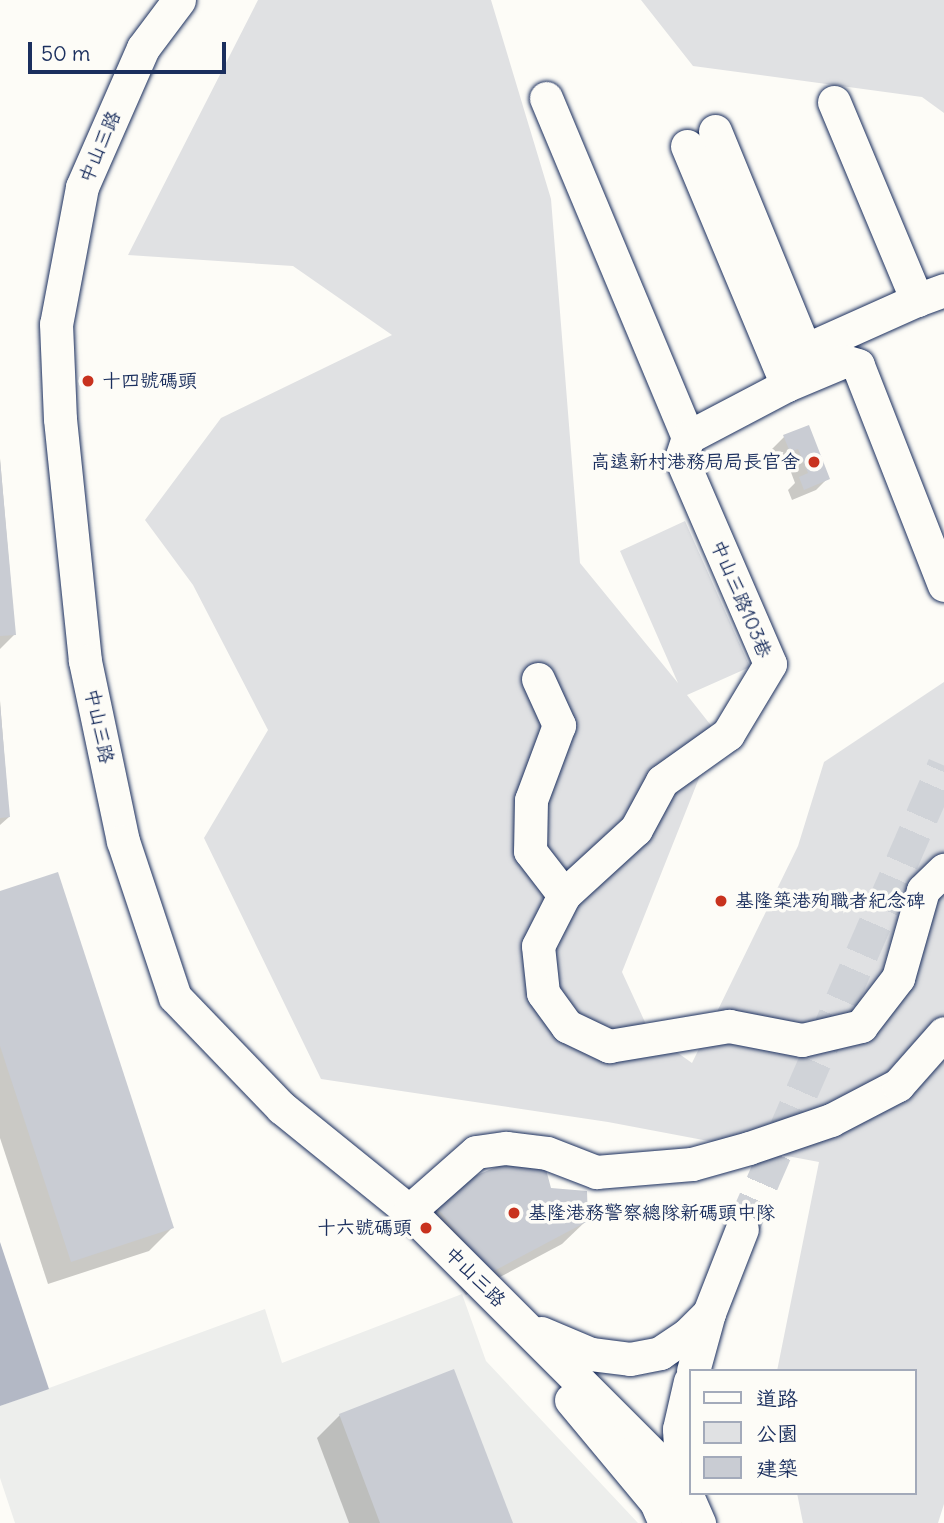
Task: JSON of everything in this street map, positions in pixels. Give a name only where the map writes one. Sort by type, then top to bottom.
[{"type":"street","name":"中山三路","points":[[179,0],[143,48],[82,187],[56,324],[60,419],[85,661],[123,841],[175,997],[282,1108],[409,1211],[682,1484],[699,1523]]},
{"type":"street","name":"中山三路103巷","points":[[545,98],[688,437],[681,458],[769,664],[729,734],[662,781],[636,829],[564,895],[538,946],[543,993],[566,1026],[609,1046],[729,1026],[803,1040],[861,1026],[898,978],[923,890],[944,870]]},
{"type":"street","points":[[787,385],[701,138],[806,350],[930,295],[834,102]]},
{"type":"street","points":[[688,437],[787,385],[844,361],[858,365],[944,585]]},
{"type":"street","points":[[538,679],[559,724],[531,800],[530,851],[564,895]]},
{"type":"street","points":[[409,1211],[475,1152],[506,1147],[547,1153],[596,1172],[692,1164],[749,1149],[831,1120],[898,1085],[944,1033]]},
{"type":"street","points":[[694,1369],[709,1313],[743,1229]]},
{"type":"street","points":[[520,1322],[561,1344],[630,1359],[660,1353],[687,1335],[709,1313]]},
{"type":"street","name":"中山三路","points":[[520,1322],[571,1399],[656,1502],[665,1523]]},
{"type":"street","points":[[682,1484],[679,1429],[688,1390]]},
{"type":"shaded area","points":[[0,1242],[49,1389],[0,1406]]},
{"type":"shaded area","points":[[462,1294],[486,1361],[638,1523],[15,1523],[0,1478],[0,1406],[265,1309],[282,1363]]},
{"type":"green space","points":[[258,0],[491,0],[551,199],[580,563],[678,683],[620,551],[685,521],[750,667],[687,695],[717,733],[622,972],[650,1033],[692,1063],[798,846],[824,762],[944,682],[944,1504],[938,1523],[803,1523],[797,1495],[916,1495],[916,1369],[777,1369],[819,1162],[608,1122],[321,1079],[204,838],[268,730],[193,585],[145,520],[221,418],[392,335],[293,266],[128,255]]},
{"type":"green space","points":[[641,0],[944,0],[944,113],[922,97],[693,66]]},
{"type":"building","name":"高遠新村港務局局長官舍","points":[[809,425],[830,479],[804,490],[799,477],[808,473],[798,449],[790,452],[783,435]]},
{"type":"building","points":[[0,460],[16,635],[0,636]]},
{"type":"building","points":[[0,704],[10,817],[0,818]]},
{"type":"building","points":[[58,872],[174,1228],[71,1262],[0,1046],[0,891]]},
{"type":"building","name":"基隆港務警察總隊新碼頭中隊","points":[[520,1157],[544,1162],[551,1188],[587,1191],[588,1221],[490,1273],[435,1205],[458,1183]]},
{"type":"building","points":[[454,1369],[513,1523],[380,1523],[339,1414]]},
{"type":"tunnel","points":[[742,1229],[944,765]]},
{"type":"place","name":"十四號碼頭","points":[[88,381]]},
{"type":"place","name":"高遠新村港務局局長官舍","points":[[814,462]]},
{"type":"place","name":"基隆築港殉職者紀念碑","points":[[721,901]]},
{"type":"place","name":"基隆港務警察總隊新碼頭中隊","points":[[514,1213]]},
{"type":"place","name":"十六號碼頭","points":[[426,1228]]}]
